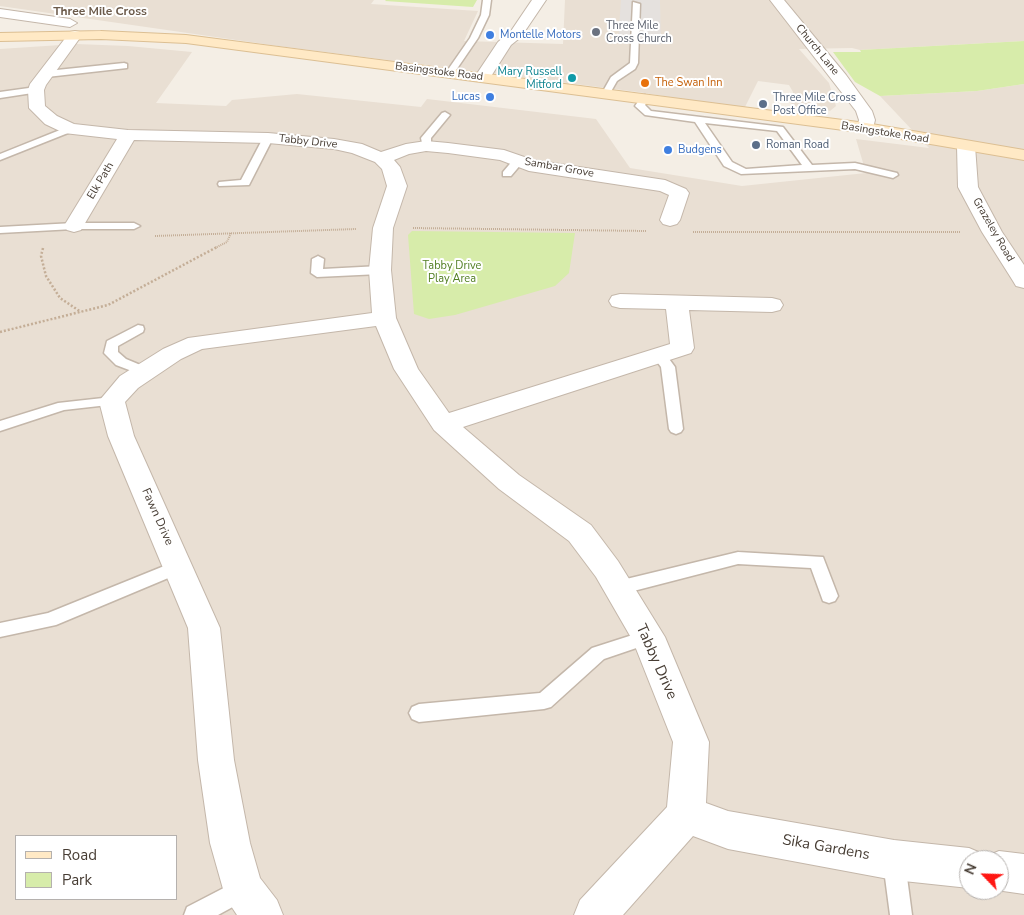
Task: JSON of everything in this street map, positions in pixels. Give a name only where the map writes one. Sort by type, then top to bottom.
[{"type":"street","points":[[482,78],[505,42],[516,34],[539,0]]},
{"type":"street","name":"Church Lane","points":[[777,0],[864,111],[866,128]]},
{"type":"street","name":"Basingstoke Road","points":[[0,13],[40,18],[73,29]]},
{"type":"street","points":[[27,25],[40,18]]},
{"type":"street","name":"Basingstoke Road","points":[[0,37],[73,29],[186,39],[644,98],[784,124],[866,128],[1024,155]]},
{"type":"street","points":[[36,90],[73,29]]},
{"type":"street","name":"Tabby Drive","points":[[36,90],[37,108],[51,120],[70,128],[128,136],[268,138],[356,148],[382,158],[391,166],[397,186],[383,228],[380,270],[384,318],[406,369],[443,424],[509,482],[580,534],[607,569],[648,637],[691,742],[686,815]]},
{"type":"street","name":"Elk Path","points":[[74,226],[128,136]]},
{"type":"street","name":"Sambar Grove","points":[[382,158],[406,149],[426,146],[504,155],[512,168],[530,165],[665,186],[679,193],[670,220]]},
{"type":"street","name":"Grazeley Road","points":[[966,146],[968,187],[992,232],[1024,282]]},
{"type":"street","points":[[620,301],[772,306]]},
{"type":"street","points":[[443,424],[682,348],[677,304]]},
{"type":"street","points":[[112,401],[129,382],[172,354],[196,343],[384,318]]},
{"type":"street","name":"Fawn Drive","points":[[112,401],[121,436],[179,566],[204,628],[216,760],[230,843],[243,889],[262,915]]},
{"type":"street","points":[[595,915],[686,815]]},
{"type":"street","name":"Sika Gardens","points":[[686,815],[728,830],[894,860],[959,867]]},
{"type":"street","points":[[1009,873],[1024,874]]},
{"type":"lane","points":[[449,74],[474,38],[484,15],[487,0]]},
{"type":"lane","points":[[606,93],[614,79],[632,67],[634,63],[636,4]]},
{"type":"lane","points":[[47,74],[124,66]]},
{"type":"lane","points":[[0,95],[36,90]]},
{"type":"lane","points":[[644,98],[640,106],[648,113],[699,120],[784,124],[809,168]]},
{"type":"lane","points":[[426,146],[426,138],[445,115]]},
{"type":"lane","points":[[699,120],[728,164],[745,172],[855,166],[893,175]]},
{"type":"lane","points":[[0,157],[70,128]]},
{"type":"lane","points":[[223,184],[245,183],[268,138]]},
{"type":"lane","points":[[0,230],[74,226],[134,226]]},
{"type":"lane","points":[[318,260],[317,273],[380,270]]},
{"type":"lane","points":[[138,329],[112,344],[111,353],[121,362],[145,372]]},
{"type":"lane","points":[[659,355],[668,367],[676,428]]},
{"type":"lane","points":[[0,426],[63,406],[112,401]]},
{"type":"lane","points":[[618,588],[738,558],[817,562],[829,596]]},
{"type":"lane","points":[[0,630],[50,620],[179,566]]},
{"type":"lane","points":[[420,714],[544,701],[598,653],[648,637]]},
{"type":"lane","points":[[894,860],[901,915]]},
{"type":"lane","points":[[195,915],[243,889]]},
{"type":"path","points":[[152,236],[383,228],[651,231]]},
{"type":"path","points":[[690,232],[992,232]]},
{"type":"path","points":[[0,332],[108,305],[227,242],[231,233]]},
{"type":"path","points":[[43,247],[41,256],[46,276],[60,298],[81,312]]},
{"type":"shaded area","points":[[0,0],[374,0],[371,4],[478,11],[464,41],[563,44],[565,0],[1024,0],[1024,41],[860,50],[852,48],[799,49],[829,83],[836,106],[830,111],[791,106],[793,92],[789,85],[758,81],[744,109],[638,92],[278,46],[0,6]]},
{"type":"shaded area","points":[[621,0],[660,0],[661,45],[618,43]]},
{"type":"shaded area","points":[[76,44],[128,46],[192,52],[156,103],[226,106],[232,100],[297,94],[421,107],[427,99],[596,119],[630,168],[742,186],[866,173],[856,139],[929,148],[880,96],[977,91],[1024,84],[1024,915],[0,915],[0,49]]},
{"type":"green space","points":[[386,0],[477,0],[473,7]]},
{"type":"green space","points":[[1024,41],[1024,84],[977,91],[880,96],[855,82],[833,52],[861,52],[860,50]]},
{"type":"green space","name":"Tabby Drive Play Area","points":[[412,231],[575,233],[569,273],[555,286],[455,315],[429,319],[414,314],[408,235]]},
{"type":"place","name":"Three Mile Cross Church","points":[[596,32]]},
{"type":"place","name":"Montelle Motors","points":[[490,35]]},
{"type":"place","name":"Mary Russell Mitford","points":[[572,78]]},
{"type":"place","name":"The Swan Inn","points":[[645,83]]},
{"type":"place","name":"Lucas","points":[[490,97]]},
{"type":"place","name":"Three Mile Cross Post Office","points":[[763,104]]},
{"type":"place","name":"Roman Road","points":[[756,145]]},
{"type":"place","name":"Budgens","points":[[668,150]]},
{"type":"district","name":"Three Mile Cross","points":[[100,12]]}]
